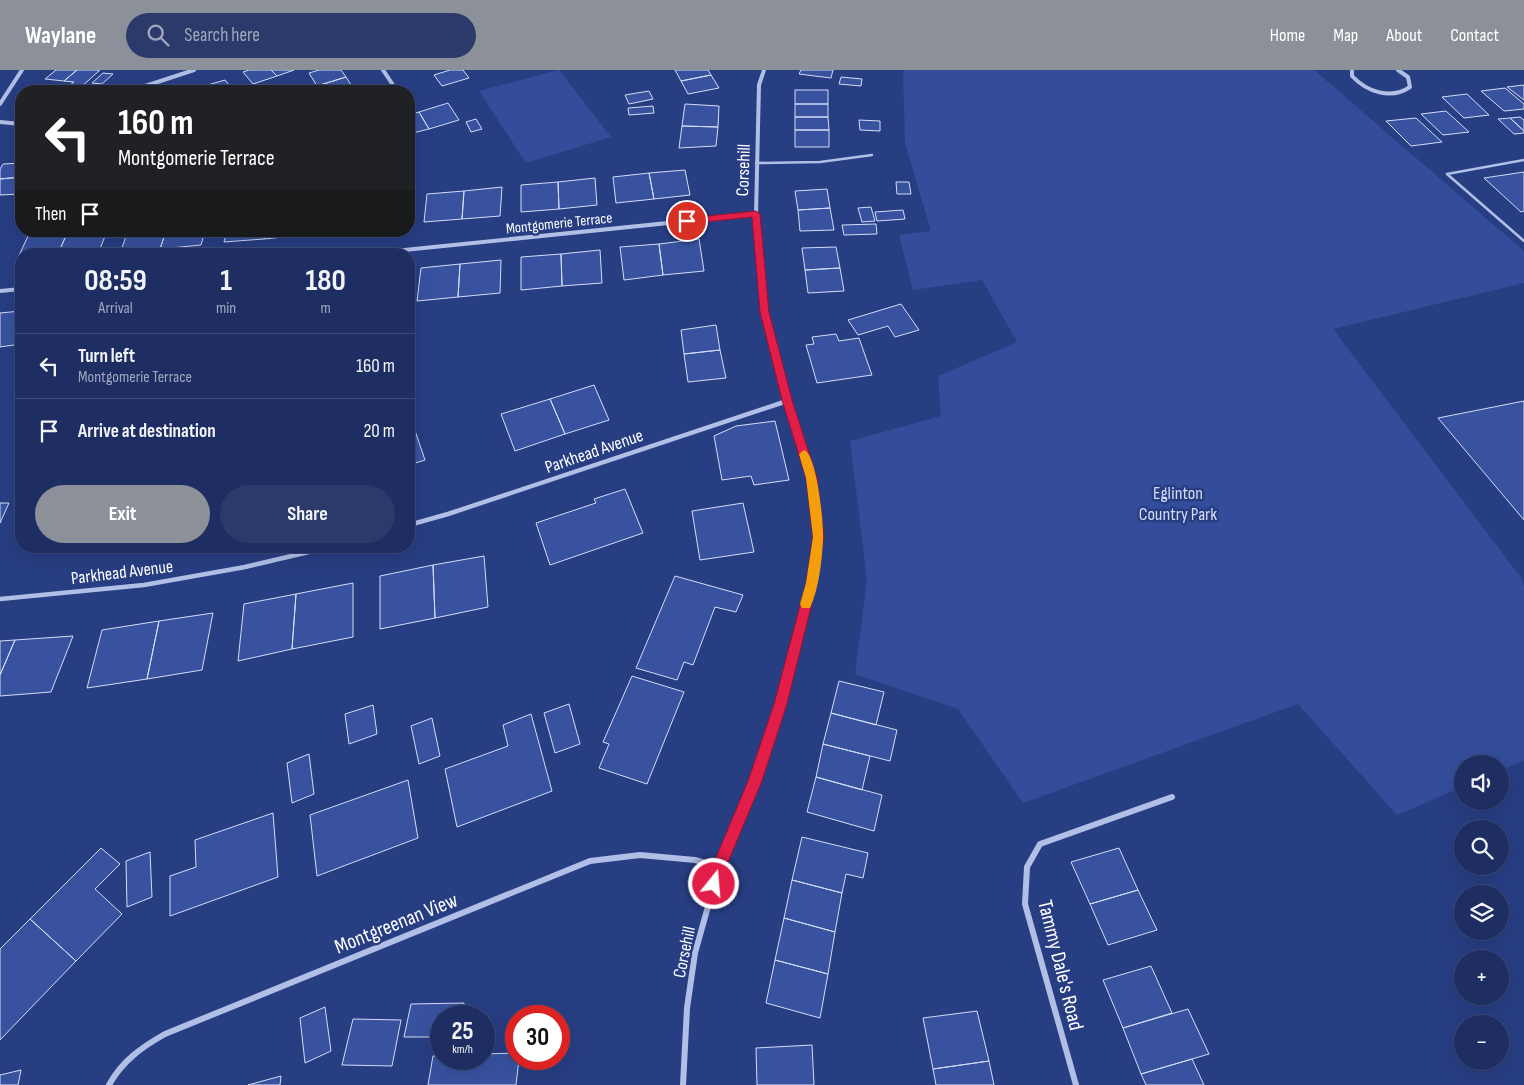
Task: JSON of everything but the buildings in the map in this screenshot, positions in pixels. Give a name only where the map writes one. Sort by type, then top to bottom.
[{"type":"street","points":[[0,104],[22,70]]},
{"type":"street","points":[[148,85],[194,70]]},
{"type":"street","points":[[382,70],[393,85]]},
{"type":"street","name":"Corsehill","points":[[683,1085],[687,1008],[696,953],[719,867],[755,781],[780,704],[812,583],[818,537],[812,478],[787,400],[764,312],[756,214],[756,163],[760,85],[764,70]]},
{"type":"street","points":[[1352,70],[1352,76],[1362,86],[1370,90],[1391,94],[1406,90],[1410,86],[1408,77],[1399,70]]},
{"type":"street","points":[[0,122],[15,123]]},
{"type":"street","name":"Montgomerie Terrace","points":[[415,249],[756,214]]},
{"type":"street","points":[[0,291],[15,290]]},
{"type":"street","name":"Parkhead Avenue","points":[[415,523],[448,514],[787,400]]},
{"type":"street","name":"Parkhead Avenue","points":[[0,599],[144,585],[246,567],[305,553]]},
{"type":"street","name":"Tammy Dale's Road","points":[[1076,1085],[1025,904],[1027,867],[1040,844],[1172,797]]},
{"type":"street","name":"Montgreenan View","points":[[109,1085],[123,1062],[145,1045],[165,1034],[590,861],[640,855],[695,860],[719,867]]},
{"type":"lane","points":[[756,163],[820,162],[872,155]]},
{"type":"lane","points":[[1524,160],[1446,174],[1524,241]]},
{"type":"green space","points":[[559,70],[611,137],[526,163],[479,91]]},
{"type":"green space","name":"Eglinton Country Park","points":[[903,70],[1314,70],[1524,251],[1524,283],[1333,329],[1522,579],[1524,587],[1524,760],[1509,767],[1509,755],[1454,755],[1454,790],[1397,815],[1298,704],[1023,803],[958,709],[855,674],[867,580],[850,441],[941,416],[938,376],[1017,342],[982,280],[913,290],[899,235],[931,231],[905,143]]},
{"type":"slow traffic","points":[[804,454],[812,478],[818,537],[812,583],[806,604]]},
{"type":"route","points":[[687,221],[756,214],[764,312],[787,400],[812,478],[818,537],[812,583],[780,704],[755,781],[719,867],[714,884]]}]
